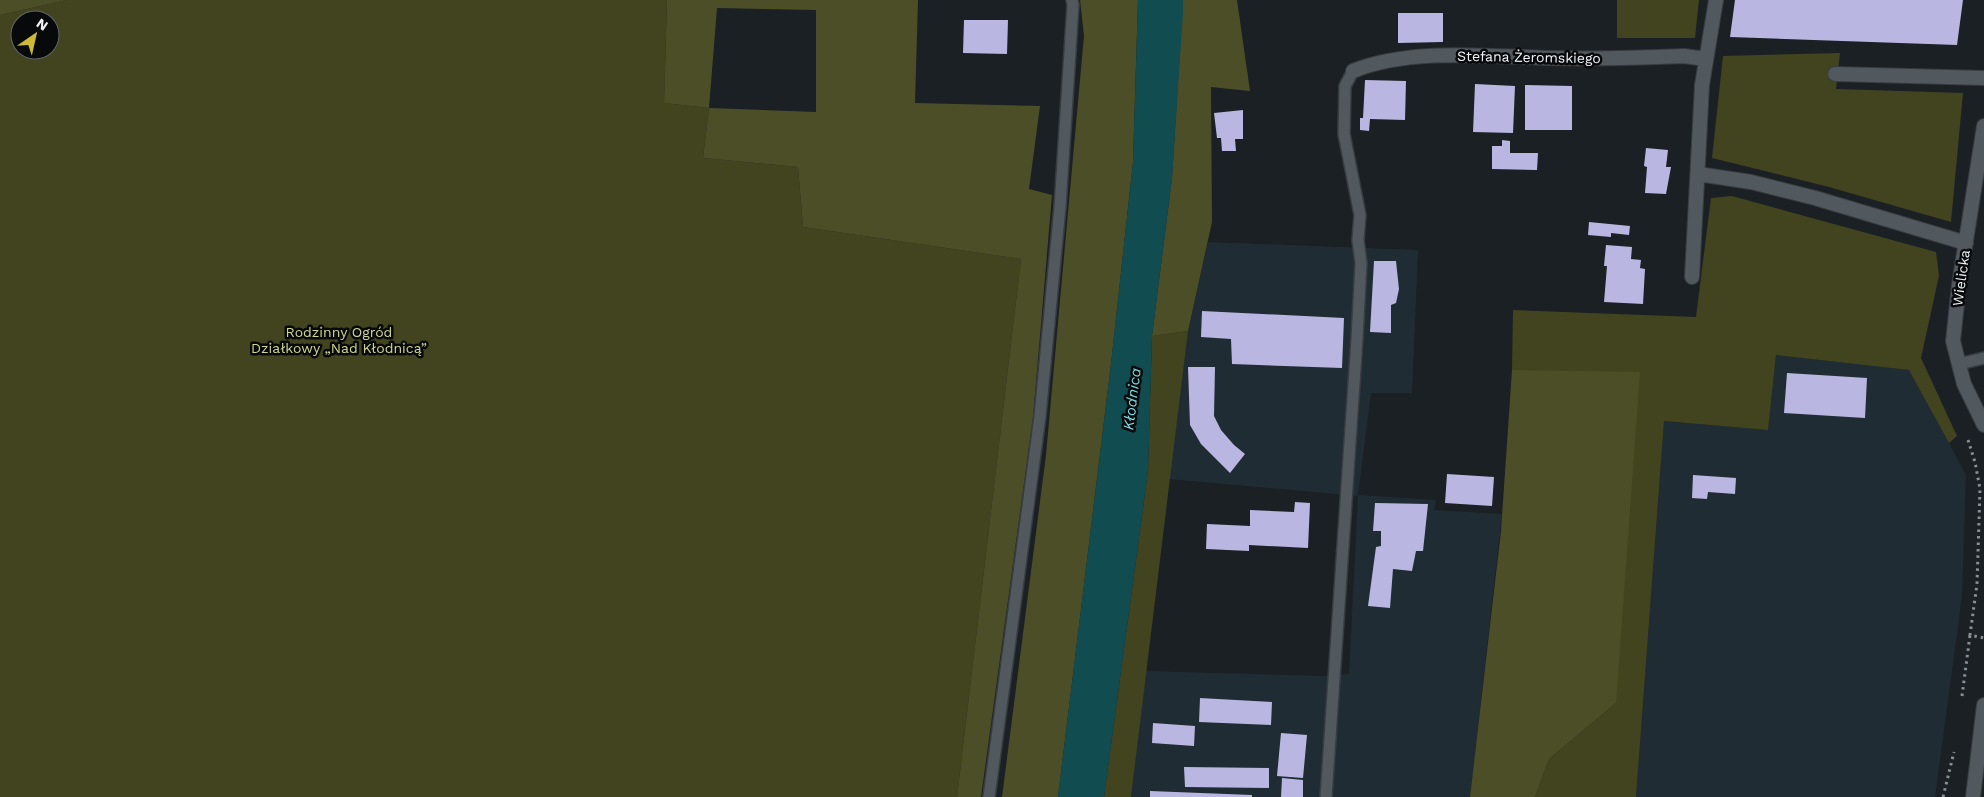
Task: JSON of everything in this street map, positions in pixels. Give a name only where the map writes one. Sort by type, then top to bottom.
[{"type":"street","points":[[1692,276],[1702,85],[1716,0]]},
{"type":"street","name":"Stefana Żeromskiego","points":[[1353,71],[1382,61],[1466,55],[1549,58],[1684,56],[1706,59]]},
{"type":"street","points":[[1835,74],[1984,78]]},
{"type":"street","name":"Wielicka","points":[[1984,126],[1953,342],[1964,384],[1984,425]]},
{"type":"street","points":[[1698,174],[1751,182],[1815,198],[1966,243]]},
{"type":"street","points":[[1973,797],[1984,706]]},
{"type":"lane","points":[[989,797],[1040,416],[1061,198],[1071,61],[1074,6],[1072,0]]},
{"type":"lane","points":[[1326,797],[1357,349],[1361,263],[1358,240],[1360,215],[1344,134],[1345,86],[1353,71]]},
{"type":"lane","points":[[1959,364],[1984,358]]},
{"type":"path","points":[[1976,437],[1967,441],[1975,462],[1980,489],[1977,584],[1970,635],[1984,638]]},
{"type":"shaded area","points":[[1208,242],[1418,250],[1412,393],[1371,393],[1358,495],[1436,500],[1434,510],[1502,514],[1470,797],[1131,797],[1146,671],[1323,676],[1349,674],[1358,496],[1169,479],[1188,331]]},
{"type":"shaded area","points":[[1776,355],[1910,370],[1966,475],[1962,596],[1935,797],[1636,797],[1664,421],[1768,430]]},
{"type":"green space","points":[[0,0],[67,0],[22,10],[10,10],[10,13],[0,15]]},
{"type":"green space","name":"Rodzinny Ogród Działkowy „Nad Kłodnicą”","points":[[67,0],[667,0],[664,103],[709,108],[703,158],[798,167],[803,227],[1021,259],[957,797],[0,797],[0,15],[10,13],[10,60],[60,60],[60,10],[22,10]]},
{"type":"green space","points":[[667,0],[918,0],[915,103],[1040,106],[1029,189],[1052,195],[1033,418],[981,797],[957,797],[1021,259],[803,227],[798,167],[703,158],[709,108],[664,103]],"holes":[[[717,8],[816,10],[816,112],[709,108]]]},
{"type":"green space","points":[[1080,0],[1138,0],[1133,162],[1111,364],[1058,797],[1002,797],[1046,455],[1084,36]]},
{"type":"green space","points":[[1183,0],[1237,0],[1250,91],[1211,87],[1212,222],[1188,331],[1152,336],[1172,178]]},
{"type":"green space","points":[[1617,0],[1699,0],[1695,38],[1617,38]]},
{"type":"green space","points":[[1840,53],[1836,89],[1963,93],[1951,222],[1829,187],[1712,158],[1723,56]]},
{"type":"green space","points":[[1732,196],[1936,252],[1939,276],[1921,358],[1957,436],[1949,443],[1909,370],[1776,355],[1768,430],[1664,421],[1636,797],[1535,797],[1549,759],[1616,703],[1512,370],[1513,310],[1696,317],[1711,198]]},
{"type":"green space","points":[[1188,331],[1131,797],[1104,797],[1148,471],[1152,336]]},
{"type":"green space","points":[[1512,370],[1640,372],[1616,703],[1549,759],[1535,797],[1470,797],[1501,531]]},
{"type":"water","name":"Kłodnica","points":[[1138,0],[1183,0],[1172,178],[1152,336],[1148,471],[1104,797],[1058,797],[1111,364],[1133,162]]},
{"type":"building","points":[[1735,0],[1963,0],[1957,45],[1730,37]]},
{"type":"building","points":[[1398,13],[1443,13],[1443,42],[1398,43]]},
{"type":"building","points":[[964,20],[1008,20],[1007,54],[963,53]]},
{"type":"building","points":[[1365,80],[1406,81],[1405,120],[1370,119],[1369,131],[1360,130],[1360,118],[1363,118]]},
{"type":"building","points":[[1475,84],[1515,86],[1513,133],[1473,132]]},
{"type":"building","points":[[1525,85],[1572,86],[1572,130],[1525,130]]},
{"type":"building","points":[[1243,110],[1243,139],[1235,139],[1236,151],[1222,151],[1221,138],[1217,138],[1214,113]]},
{"type":"building","points":[[1502,140],[1510,141],[1510,153],[1538,153],[1537,170],[1492,169],[1492,146],[1502,146]]},
{"type":"building","points":[[1646,148],[1668,150],[1666,167],[1671,167],[1666,194],[1645,193],[1647,167],[1644,166]]},
{"type":"building","points":[[1589,222],[1630,226],[1629,235],[1611,233],[1611,237],[1588,235]]},
{"type":"building","points":[[1606,245],[1632,247],[1631,259],[1641,260],[1640,268],[1645,269],[1643,304],[1604,302],[1607,266],[1604,266]]},
{"type":"building","points":[[1374,261],[1396,261],[1399,289],[1396,303],[1391,305],[1391,333],[1370,332]]},
{"type":"building","points":[[1202,311],[1344,318],[1342,368],[1232,364],[1231,339],[1201,337]]},
{"type":"building","points":[[1188,367],[1215,367],[1214,416],[1221,430],[1245,454],[1230,473],[1201,444],[1190,425]]},
{"type":"building","points":[[1787,373],[1867,378],[1865,418],[1784,413]]},
{"type":"building","points":[[1447,474],[1494,477],[1492,506],[1445,503]]},
{"type":"building","points":[[1693,475],[1736,478],[1735,494],[1708,492],[1707,499],[1692,498]]},
{"type":"building","points":[[1295,502],[1310,503],[1308,548],[1249,545],[1249,551],[1206,549],[1207,524],[1250,526],[1250,510],[1294,512]]},
{"type":"building","points":[[1375,503],[1428,504],[1423,551],[1416,551],[1412,571],[1393,569],[1390,608],[1368,606],[1376,547],[1381,546],[1381,531],[1373,531]]},
{"type":"building","points":[[1200,698],[1272,702],[1271,725],[1199,722]]},
{"type":"building","points":[[1153,723],[1195,726],[1194,746],[1152,743]]},
{"type":"building","points":[[1281,733],[1307,735],[1303,778],[1277,776]]},
{"type":"building","points":[[1184,767],[1269,768],[1269,788],[1185,787]]},
{"type":"building","points":[[1282,778],[1303,780],[1303,797],[1281,797]]},
{"type":"building","points":[[1150,791],[1252,795],[1252,797],[1150,797]]}]
